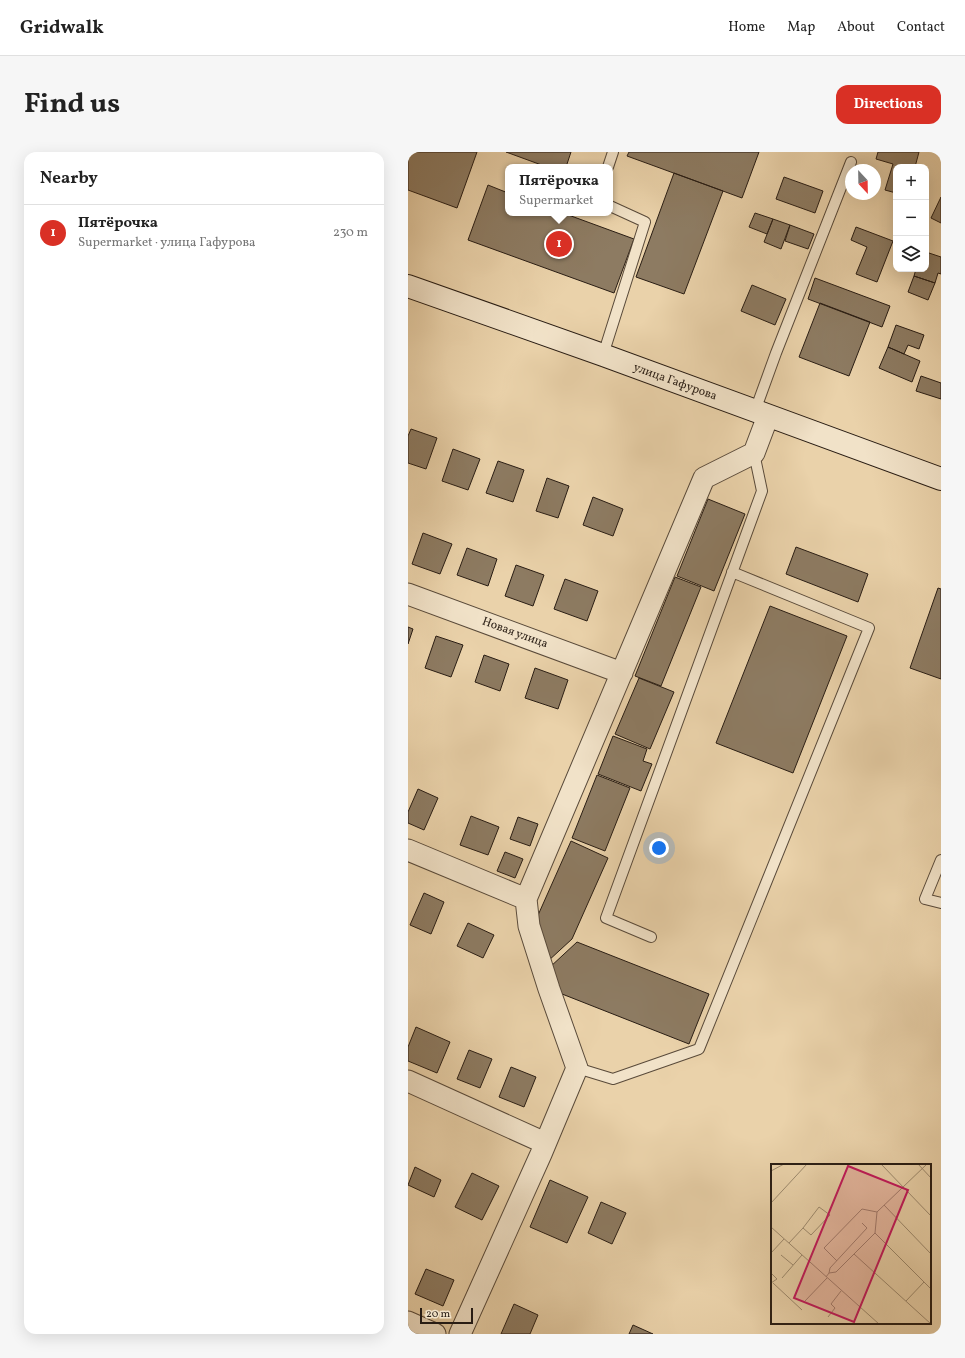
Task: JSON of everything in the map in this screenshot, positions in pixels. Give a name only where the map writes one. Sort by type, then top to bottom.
[{"type":"main road","name":"улица Гафурова","points":[[408,286],[603,355],[941,479]]},
{"type":"street","points":[[460,1334],[577,1068],[548,990],[529,926],[526,899],[704,478],[754,453],[761,413]]},
{"type":"street","name":"Новая улица","points":[[408,594],[622,673]]},
{"type":"street","points":[[408,850],[526,899]]},
{"type":"street","points":[[408,1081],[545,1143]]},
{"type":"street","points":[[408,1322],[435,1334]]},
{"type":"lane","points":[[609,164],[613,152]]},
{"type":"lane","points":[[761,413],[776,353],[852,162]]},
{"type":"lane","points":[[603,355],[645,222],[613,207]]},
{"type":"lane","points":[[651,937],[606,918],[762,491],[754,453]]},
{"type":"lane","points":[[577,1068],[612,1079],[699,1049],[869,628],[732,572]]},
{"type":"lane","points":[[941,860],[925,899],[941,903]]},
{"type":"building","points":[[408,152],[477,152],[457,208],[408,190]]},
{"type":"building","points":[[506,152],[571,152],[567,164],[539,164]]},
{"type":"building","points":[[629,152],[759,152],[742,198],[627,156]]},
{"type":"building","points":[[878,152],[919,152],[916,164],[893,164],[876,159]]},
{"type":"building","points":[[893,164],[893,192],[885,190]]},
{"type":"building","points":[[674,173],[723,191],[684,294],[636,277]]},
{"type":"building","points":[[784,177],[823,191],[815,213],[776,199]]},
{"type":"building","points":[[488,185],[505,192],[505,216],[571,216],[634,239],[614,293],[468,240]]},
{"type":"building","points":[[941,197],[941,223],[931,218]]},
{"type":"building","points":[[755,213],[773,219],[767,234],[749,227]]},
{"type":"building","points":[[773,219],[790,225],[781,249],[764,242]]},
{"type":"building","points":[[790,225],[814,234],[808,249],[785,241]]},
{"type":"building","points":[[856,227],[893,241],[877,282],[856,274],[867,247],[851,240]]},
{"type":"building","points":[[929,253],[941,257],[941,274],[938,273],[935,283],[914,276],[915,272],[929,272]]},
{"type":"building","points":[[914,276],[935,283],[928,300],[908,292]]},
{"type":"building","points":[[815,278],[890,306],[882,327],[808,299]]},
{"type":"building","points":[[752,285],[786,299],[775,325],[741,311]]},
{"type":"building","points":[[820,303],[870,322],[849,376],[799,357]]},
{"type":"building","points":[[896,325],[924,335],[919,349],[908,345],[904,354],[888,347]]},
{"type":"building","points":[[888,347],[920,361],[912,382],[879,368]]},
{"type":"building","points":[[921,376],[941,383],[941,399],[916,391]]},
{"type":"building","points":[[411,429],[437,438],[426,469],[408,463],[408,436]]},
{"type":"building","points":[[453,449],[480,459],[468,490],[442,481]]},
{"type":"building","points":[[498,461],[524,470],[513,502],[486,493]]},
{"type":"building","points":[[547,478],[569,486],[558,518],[536,511]]},
{"type":"building","points":[[593,497],[623,509],[613,536],[583,525]]},
{"type":"building","points":[[708,499],[745,514],[714,591],[677,576]]},
{"type":"building","points":[[423,533],[452,544],[440,574],[412,564]]},
{"type":"building","points":[[796,547],[868,574],[858,602],[786,574]]},
{"type":"building","points":[[467,548],[497,559],[488,586],[457,575]]},
{"type":"building","points":[[516,565],[544,575],[533,606],[505,596]]},
{"type":"building","points":[[675,577],[701,587],[661,686],[635,676]]},
{"type":"building","points":[[565,579],[598,591],[587,621],[554,609]]},
{"type":"building","points":[[938,588],[941,589],[941,679],[910,668]]},
{"type":"building","points":[[770,606],[847,636],[793,773],[716,743]]},
{"type":"building","points":[[408,627],[413,629],[408,644]]},
{"type":"building","points":[[436,636],[463,645],[451,677],[425,668]]},
{"type":"building","points":[[484,655],[509,664],[500,691],[475,682]]},
{"type":"building","points":[[535,668],[568,680],[558,709],[525,698]]},
{"type":"building","points":[[639,678],[674,692],[650,749],[615,734]]},
{"type":"building","points":[[613,736],[647,749],[643,761],[652,764],[641,791],[598,774]]},
{"type":"building","points":[[597,775],[630,788],[605,851],[572,838]]},
{"type":"building","points":[[418,789],[438,798],[424,830],[408,823],[408,812]]},
{"type":"building","points":[[471,816],[499,827],[488,855],[460,845]]},
{"type":"building","points":[[518,817],[538,824],[530,846],[510,839]]},
{"type":"building","points":[[571,841],[608,858],[572,939],[547,962],[535,922]]},
{"type":"building","points":[[505,852],[523,859],[515,878],[497,871]]},
{"type":"building","points":[[424,893],[444,902],[431,934],[410,925]]},
{"type":"building","points":[[468,923],[494,935],[483,958],[457,946]]},
{"type":"building","points":[[577,942],[709,994],[689,1044],[557,992],[549,968]]},
{"type":"building","points":[[416,1027],[450,1042],[437,1073],[408,1061],[408,1047]]},
{"type":"building","points":[[469,1050],[492,1059],[480,1088],[457,1079]]},
{"type":"building","points":[[511,1067],[536,1077],[524,1107],[499,1097]]},
{"type":"building","points":[[415,1167],[441,1180],[434,1197],[408,1185]]},
{"type":"building","points":[[472,1173],[499,1186],[482,1220],[455,1207]]},
{"type":"building","points":[[550,1180],[588,1197],[567,1243],[530,1227]]},
{"type":"building","points":[[601,1202],[626,1213],[612,1244],[588,1233]]},
{"type":"building","points":[[426,1269],[454,1280],[443,1306],[415,1294]]},
{"type":"building","points":[[514,1304],[538,1315],[530,1334],[501,1334]]},
{"type":"building","points":[[633,1325],[653,1334],[629,1334]]},
{"type":"place","name":"Пятёрочка","points":[[559,244]]}]
